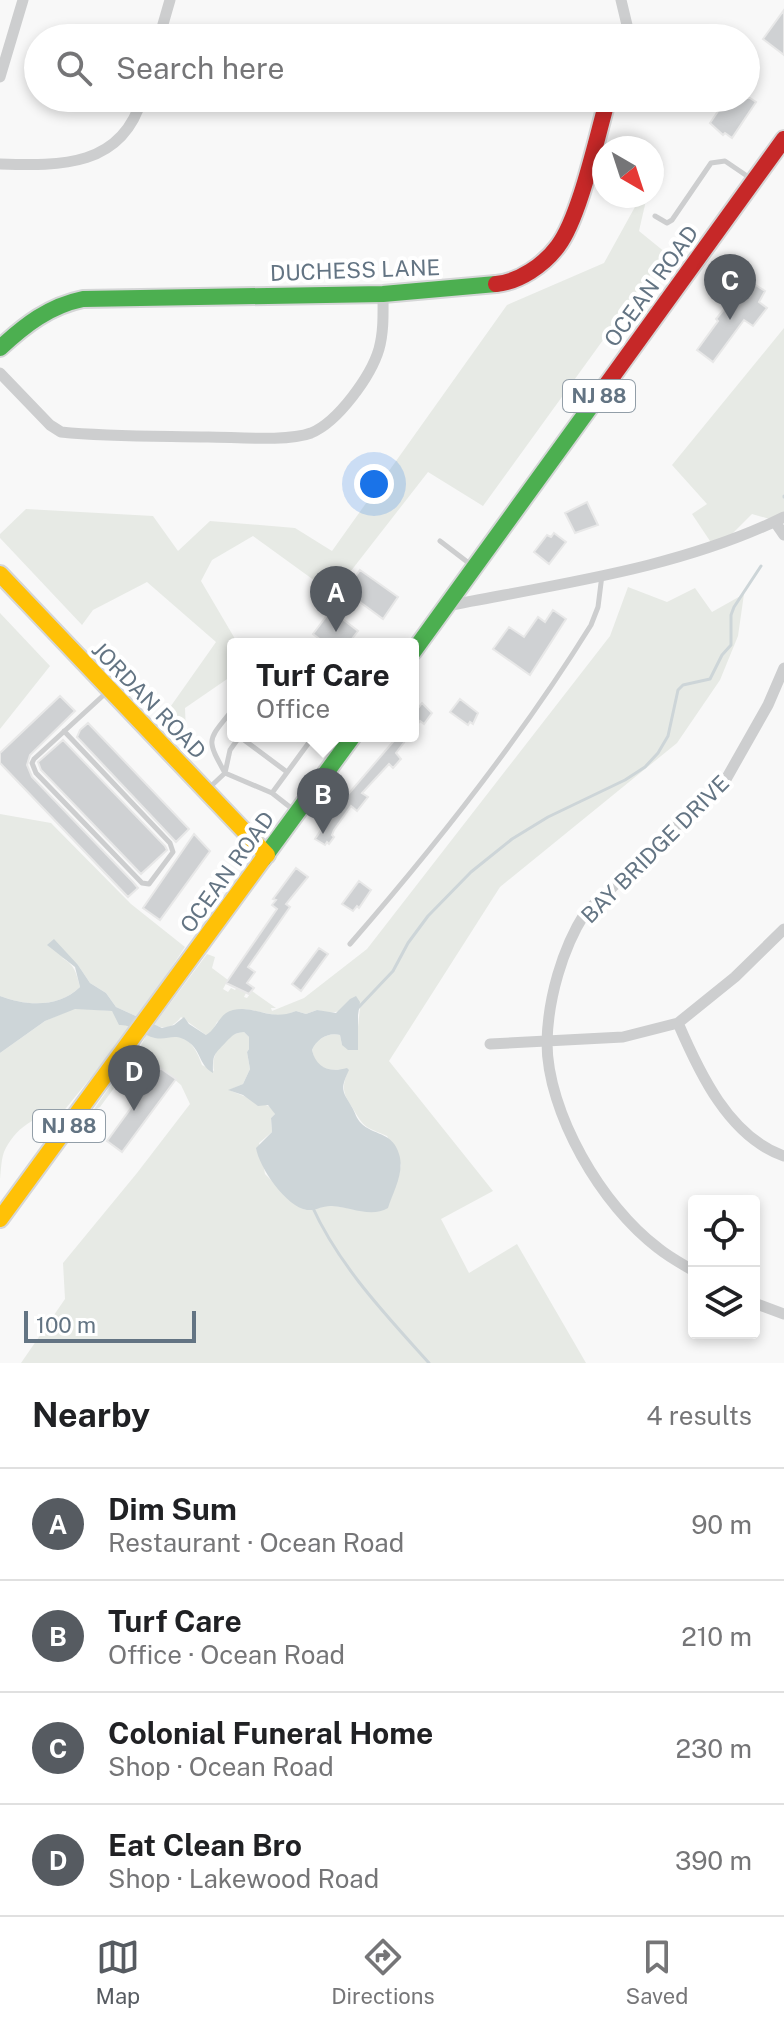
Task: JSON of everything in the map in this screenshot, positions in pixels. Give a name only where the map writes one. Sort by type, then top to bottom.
[{"type":"main road","name":"DUCHESS LANE","points":[[0,348],[44,311],[62,302],[83,299],[383,294],[508,283],[540,265],[559,245],[572,219],[604,112]]},
{"type":"main road","name":"OCEAN ROAD","points":[[419,644],[784,139]]},
{"type":"main road","name":"JORDAN ROAD","points":[[0,574],[267,855]]},
{"type":"main road","name":"OCEAN ROAD","points":[[0,1219],[348,742]]},
{"type":"street","points":[[0,77],[23,0]]},
{"type":"street","points":[[163,24],[170,0]]},
{"type":"street","points":[[621,0],[627,24]]},
{"type":"street","points":[[0,164],[34,165],[86,159],[104,152],[122,138],[137,112]]},
{"type":"street","points":[[0,373],[50,425],[61,432],[267,438],[310,433],[325,425],[344,406],[366,377],[379,351],[383,294]]},
{"type":"street","points":[[446,606],[603,574],[704,549],[780,519],[784,535]]},
{"type":"street","name":"BAY BRIDGE DRIVE","points":[[688,1267],[656,1247],[622,1213],[598,1182],[568,1130],[556,1095],[547,1041],[557,978],[575,929],[585,913],[725,781],[768,705],[784,668]]},
{"type":"street","points":[[490,1044],[623,1037],[678,1023],[735,977],[784,929]]},
{"type":"street","points":[[678,1023],[709,1090],[729,1116],[759,1143],[784,1156]]},
{"type":"street","points":[[760,1305],[784,1314]]},
{"type":"lane","points":[[655,216],[667,223],[672,220],[711,163],[718,160],[725,161],[754,181]]},
{"type":"lane","points":[[440,541],[474,567]]},
{"type":"lane","points":[[350,944],[514,740],[591,625],[598,607],[603,574]]},
{"type":"lane","points":[[64,731],[170,843],[173,852],[149,884],[142,883],[33,768],[34,759],[64,731],[109,690]]},
{"type":"lane","points":[[227,717],[212,736],[211,744],[225,773],[272,793],[297,813]]},
{"type":"lane","points":[[205,791],[225,773],[230,750],[236,742]]},
{"type":"lane","points":[[248,742],[287,773]]},
{"type":"lane","points":[[272,793],[309,742]]},
{"type":"lane","points":[[324,742],[342,750]]},
{"type":"shaded area","points":[[634,208],[644,208],[639,231],[666,253],[483,506],[428,472],[333,594],[253,536],[212,560],[201,581],[234,638],[227,638],[227,679],[185,708],[186,734],[166,713],[216,642],[147,582],[93,610],[82,625],[0,538],[0,534],[26,509],[153,516],[178,551],[210,521],[295,528],[332,551],[507,305],[604,263]]},
{"type":"shaded area","points":[[784,328],[784,523],[752,514],[716,550],[692,514],[707,504],[672,465]]},
{"type":"shaded area","points":[[628,587],[667,602],[695,588],[712,612],[744,594],[738,636],[720,680],[677,743],[500,887],[389,1061],[493,1191],[441,1219],[469,1273],[517,1244],[586,1363],[21,1363],[65,1299],[63,1263],[190,1104],[181,1085],[139,1049],[147,1034],[184,1038],[195,1050],[202,1065],[214,1071],[214,1057],[220,1045],[231,1036],[244,1032],[249,1037],[247,1052],[250,1069],[243,1084],[229,1090],[273,1108],[272,1132],[259,1143],[265,1174],[303,1209],[330,1205],[364,1211],[389,1204],[401,1165],[387,1136],[366,1126],[349,1102],[344,1089],[348,1070],[321,1067],[312,1050],[320,1040],[331,1035],[340,1035],[342,1045],[356,1046],[360,1008],[329,1013],[296,1011],[286,1015],[246,1009],[217,1022],[211,1034],[206,1035],[181,1017],[169,1027],[154,1025],[207,954],[215,957],[212,968],[228,980],[223,989],[228,992],[239,985],[246,993],[244,997],[247,998],[252,991],[276,1008],[271,1008],[272,1011],[304,998],[367,949],[610,636]]},
{"type":"shaded area","points":[[0,613],[50,666],[0,729]]},
{"type":"shaded area","points":[[0,814],[51,823],[131,904],[185,947],[138,1017],[116,1007],[106,993],[90,983],[78,965],[58,956],[74,968],[77,976],[80,987],[72,994],[42,1003],[21,1002],[0,996]]},
{"type":"shaded area","points":[[54,939],[90,983],[106,993],[116,1007],[162,1028],[174,1025],[184,1017],[206,1035],[224,1014],[233,1010],[278,1015],[296,1011],[306,1014],[317,1010],[336,1013],[356,996],[360,1002],[358,1050],[348,1050],[342,1045],[340,1035],[336,1034],[323,1037],[312,1050],[325,1068],[349,1070],[344,1091],[358,1119],[368,1129],[389,1138],[396,1147],[401,1168],[388,1208],[375,1212],[332,1206],[307,1210],[282,1194],[262,1165],[256,1148],[272,1132],[271,1118],[275,1114],[268,1105],[258,1106],[243,1095],[228,1090],[243,1084],[250,1069],[247,1052],[249,1037],[244,1032],[232,1036],[216,1053],[213,1073],[185,1040],[155,1038],[129,1026],[119,1025],[112,1011],[75,1009],[45,1021],[0,1053],[0,996],[21,1002],[52,1002],[80,987],[75,967],[47,945]]},
{"type":"shaded area","points":[[75,1008],[112,1011],[132,1027],[62,1113],[44,1115],[20,1129],[4,1152],[0,1179],[0,1053],[45,1021]]},
{"type":"shaded area","points":[[127,1062],[126,1072],[100,1107],[92,1112]]},
{"type":"building","points":[[784,10],[784,55],[763,39]]},
{"type":"building","points":[[717,112],[749,112],[732,138],[725,133],[723,135],[710,123]]},
{"type":"building","points":[[748,280],[765,291],[759,302],[767,308],[753,326],[744,320],[713,362],[697,350],[718,321],[716,319]]},
{"type":"building","points":[[587,502],[598,525],[575,533],[565,513]]},
{"type":"building","points":[[554,533],[566,542],[549,564],[534,552],[547,535],[551,537]]},
{"type":"building","points":[[360,570],[398,597],[383,619],[345,591]]},
{"type":"building","points":[[331,610],[358,631],[353,638],[318,638],[313,634]]},
{"type":"building","points":[[553,610],[566,619],[530,675],[493,649],[509,627],[524,637],[538,617],[545,622]]},
{"type":"building","points":[[60,696],[75,711],[30,755],[27,765],[32,777],[138,888],[128,897],[0,763],[0,753]]},
{"type":"building","points":[[460,699],[478,713],[473,724],[470,722],[468,725],[450,712]]},
{"type":"building","points":[[422,703],[432,713],[424,724],[420,721],[419,707]]},
{"type":"building","points":[[88,723],[189,829],[176,842],[77,737]]},
{"type":"building","points":[[63,740],[165,846],[167,850],[141,874],[41,770],[38,762]]},
{"type":"building","points":[[393,742],[404,742],[396,753],[401,759],[393,768],[389,764],[362,793],[368,797],[357,811],[351,806],[334,830],[334,837],[325,845],[315,839],[329,818],[326,816],[337,803],[339,805]]},
{"type":"building","points":[[194,834],[210,851],[160,920],[143,908]]},
{"type":"building","points":[[296,868],[308,877],[286,904],[290,907],[248,967],[255,972],[247,983],[254,988],[249,994],[226,983],[277,909],[272,905],[276,900],[273,899]]},
{"type":"building","points":[[359,881],[371,890],[359,908],[357,906],[353,911],[342,904]]},
{"type":"building","points":[[319,948],[328,954],[301,991],[292,984]]},
{"type":"building","points":[[160,1068],[176,1079],[122,1152],[107,1141]]},
{"type":"waterway","points":[[357,1009],[393,971],[428,916],[471,872],[512,839],[548,817],[625,780],[645,767],[658,753],[668,736],[678,690],[683,685],[710,679],[722,655],[731,645],[734,607],[761,566]]},
{"type":"waterway","points":[[312,1206],[350,1269],[429,1363]]},
{"type":"traffic: fast","points":[[0,348],[38,318],[59,306],[83,299],[383,294],[496,284]]},
{"type":"traffic: fast","points":[[419,644],[607,384]]},
{"type":"traffic: fast","points":[[263,859],[349,742]]},
{"type":"traffic: slow","points":[[0,574],[267,855]]},
{"type":"traffic: slow","points":[[0,1219],[263,859]]},
{"type":"traffic: jam","points":[[496,284],[522,276],[538,266],[558,246],[581,196],[604,112]]},
{"type":"traffic: jam","points":[[607,384],[784,139]]},
{"type":"place","name":"Colonial Funeral Home","points":[[730,320]]},
{"type":"place","name":"Dim Sum","points":[[336,632]]},
{"type":"place","name":"Turf Care","points":[[323,834]]},
{"type":"place","name":"Eat Clean Bro","points":[[134,1111]]}]
